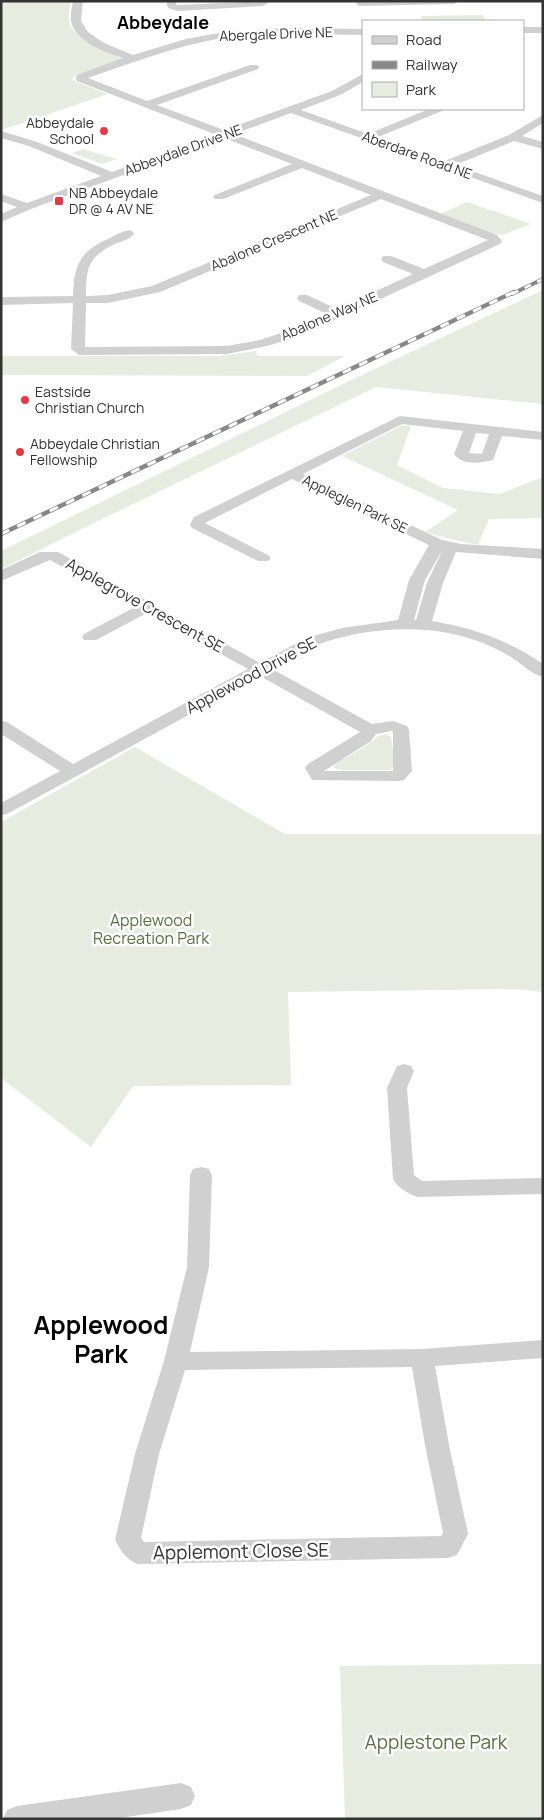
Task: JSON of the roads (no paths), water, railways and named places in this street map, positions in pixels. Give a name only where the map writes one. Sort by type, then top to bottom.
[{"type":"street","points":[[78,1],[76,20],[79,30],[99,44],[134,59]]},
{"type":"street","points":[[171,1],[171,6],[178,8],[264,8],[266,33]]},
{"type":"street","points":[[361,5],[454,1]]},
{"type":"street","points":[[524,30],[543,30]]},
{"type":"street","name":"Abergale Drive NE","points":[[223,134],[80,79],[81,77],[134,59],[207,37],[266,33],[362,32]]},
{"type":"street","points":[[146,104],[254,67]]},
{"type":"street","name":"Abbeydale Drive NE","points":[[1,219],[27,207],[336,93],[362,78]]},
{"type":"street","name":"Aberdare Road NE","points":[[291,110],[543,200]]},
{"type":"street","points":[[370,137],[436,110]]},
{"type":"street","points":[[445,165],[513,137],[543,118]]},
{"type":"street","points":[[1,134],[33,144],[112,176]]},
{"type":"street","points":[[223,134],[380,195]]},
{"type":"street","points":[[513,137],[543,146]]},
{"type":"street","points":[[219,198],[301,164]]},
{"type":"street","name":"Abalone Way NE","points":[[80,300],[78,350],[84,352],[212,351],[262,344],[295,334],[496,241],[493,238],[380,195]]},
{"type":"street","name":"Abalone Crescent NE","points":[[1,300],[108,299],[156,289],[380,195]]},
{"type":"street","points":[[1,197],[27,207]]},
{"type":"street","points":[[80,300],[80,274],[83,263],[92,251],[128,234]]},
{"type":"street","points":[[388,259],[424,274]]},
{"type":"street","points":[[303,298],[338,314]]},
{"type":"street","points":[[211,335],[212,351]]},
{"type":"street","name":"Appleglen Park SE","points":[[294,475],[400,420],[543,436]]},
{"type":"street","points":[[471,428],[461,454],[468,459],[479,460],[488,457],[497,431]]},
{"type":"street","points":[[263,558],[197,525],[199,520],[294,475]]},
{"type":"street","name":"Appleglen Park SE","points":[[294,475],[444,545],[504,553],[543,554]]},
{"type":"street","points":[[404,623],[417,580],[444,545]]},
{"type":"street","points":[[423,624],[444,545]]},
{"type":"street","name":"Applegrove Crescent SE","points":[[1,576],[45,555],[54,554],[259,670],[370,730]]},
{"type":"street","points":[[417,580],[435,583]]},
{"type":"street","points":[[90,637],[146,607]]},
{"type":"street","name":"Applewood Drive SE","points":[[1,810],[312,641],[355,629],[404,623],[452,628],[512,650],[543,672]]},
{"type":"street","points":[[1,726],[72,771]]},
{"type":"street","points":[[393,726],[401,730],[403,771],[398,776],[318,776],[314,768],[365,737],[370,730],[393,726]]},
{"type":"street","points":[[404,1071],[397,1088],[404,1179],[418,1189],[543,1186]]},
{"type":"street","points":[[201,1175],[198,1267],[176,1361],[422,1358],[543,1349]]},
{"type":"street","name":"Applemont Close SE","points":[[176,1361],[147,1454],[128,1540],[138,1553],[448,1547],[456,1534],[437,1445],[422,1358]]},
{"type":"street","points":[[17,1819],[181,1796]]},
{"type":"railway","points":[[512,294],[543,279]]},
{"type":"railway","points":[[1,534],[514,292]]},
{"type":"place","name":"Abbeydale School","points":[[104,131]]},
{"type":"place","name":"NB Abbeydale DR @ 4 AV NE","points":[[59,201]]},
{"type":"place","name":"Eastside Christian Church","points":[[25,400]]},
{"type":"place","name":"Abbeydale Christian Fellowship","points":[[20,452]]},
{"type":"district","name":"Abbeydale","points":[[163,23]]},
{"type":"district","name":"Applewood Park","points":[[101,1340]]},
{"type":"park label","name":"Applewood Recreation Park","points":[[151,929]]},
{"type":"park label","name":"Applestone Park","points":[[436,1742]]}]
